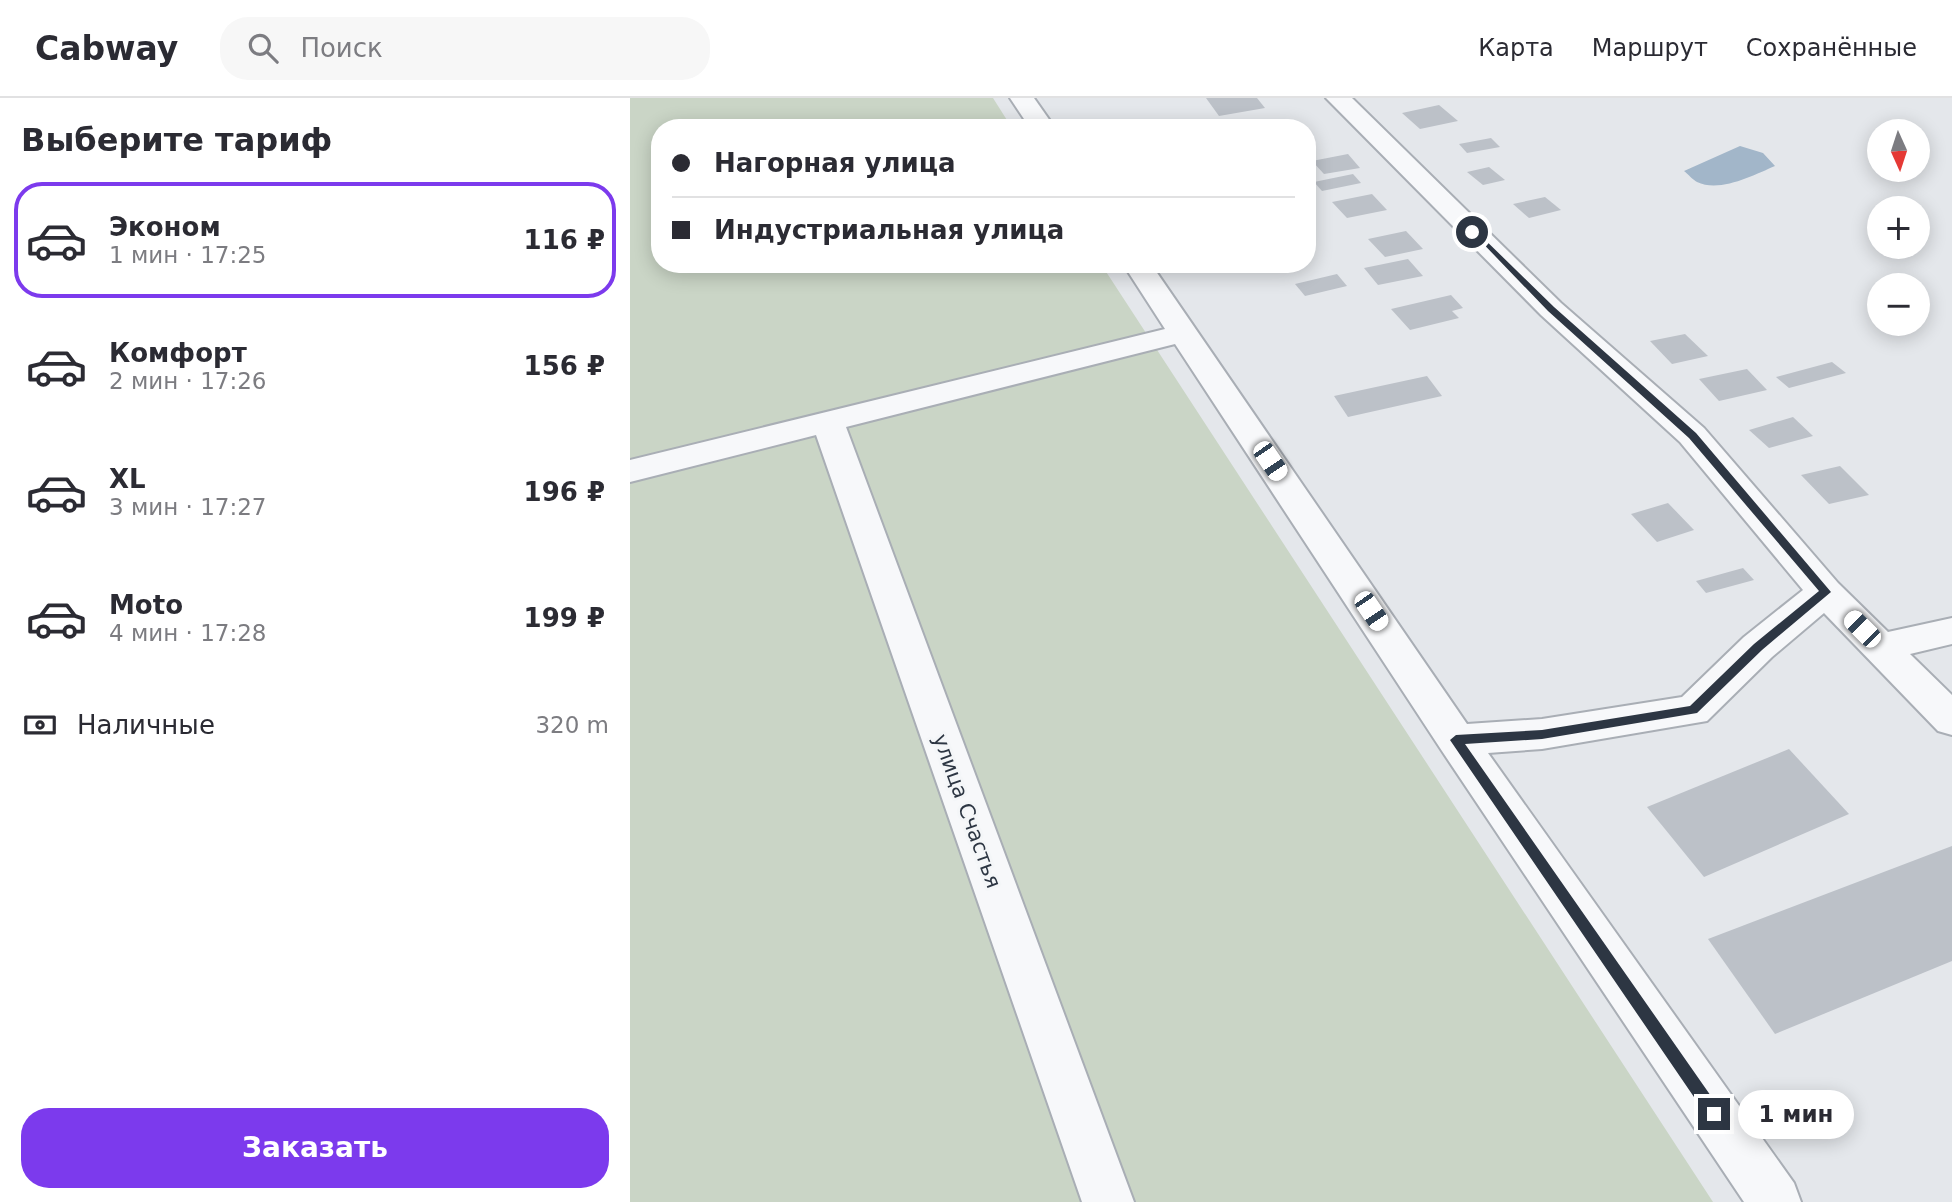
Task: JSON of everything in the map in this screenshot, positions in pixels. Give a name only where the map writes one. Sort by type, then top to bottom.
[{"type":"street","points":[[1022,98],[1037,119]]},
{"type":"street","points":[[1338,98],[1551,309],[1692,435],[1825,592],[1952,720]]},
{"type":"street","points":[[1143,273],[1456,740],[1775,1202]]},
{"type":"street","points":[[630,471],[1184,333]]},
{"type":"street","name":"улица Счастья","points":[[827,421],[1108,1202]]},
{"type":"street","points":[[1456,740],[1542,734],[1693,710],[1758,647],[1825,592]]},
{"type":"street","points":[[1881,647],[1952,631]]},
{"type":"green space","points":[[630,98],[993,98],[1006,119],[651,119],[651,273],[1107,273],[1713,1202],[630,1202]]},
{"type":"water","points":[[1740,146],[1763,153],[1775,166],[1737,182],[1716,185],[1697,182],[1684,171]]},
{"type":"building","points":[[1206,98],[1257,98],[1265,108],[1219,116]]},
{"type":"building","points":[[1439,105],[1458,121],[1420,129],[1402,113]]},
{"type":"building","points":[[1491,138],[1500,147],[1467,153],[1459,144]]},
{"type":"building","points":[[1348,154],[1360,168],[1324,174],[1316,165],[1316,160]]},
{"type":"building","points":[[1489,167],[1505,180],[1483,185],[1467,172]]},
{"type":"building","points":[[1353,174],[1361,183],[1322,191],[1316,182]]},
{"type":"building","points":[[1372,194],[1387,210],[1347,218],[1332,202]]},
{"type":"building","points":[[1545,197],[1561,210],[1529,218],[1513,204]]},
{"type":"building","points":[[1406,231],[1423,249],[1385,257],[1368,239]]},
{"type":"building","points":[[1408,259],[1423,276],[1378,285],[1364,268]]},
{"type":"building","points":[[1337,274],[1347,286],[1305,296],[1295,284]]},
{"type":"building","points":[[1451,295],[1463,308],[1452,311],[1459,318],[1410,330],[1391,309]]},
{"type":"building","points":[[1685,334],[1708,356],[1672,364],[1650,341]]},
{"type":"building","points":[[1832,362],[1846,373],[1789,388],[1776,377]]},
{"type":"building","points":[[1747,369],[1767,390],[1719,401],[1699,379]]},
{"type":"building","points":[[1427,376],[1442,396],[1348,417],[1334,396]]},
{"type":"building","points":[[1793,417],[1813,436],[1769,448],[1749,430]]},
{"type":"building","points":[[1840,466],[1869,495],[1829,504],[1801,475]]},
{"type":"building","points":[[1668,503],[1694,530],[1657,542],[1631,514]]},
{"type":"building","points":[[1743,568],[1754,580],[1706,593],[1696,581]]},
{"type":"building","points":[[1789,749],[1849,814],[1704,877],[1647,807]]},
{"type":"building","points":[[1952,846],[1952,961],[1775,1034],[1708,939]]},
{"type":"route","points":[[1472,232],[1551,309],[1692,435],[1825,592],[1758,647],[1693,710],[1542,734],[1456,740],[1714,1114]]}]
